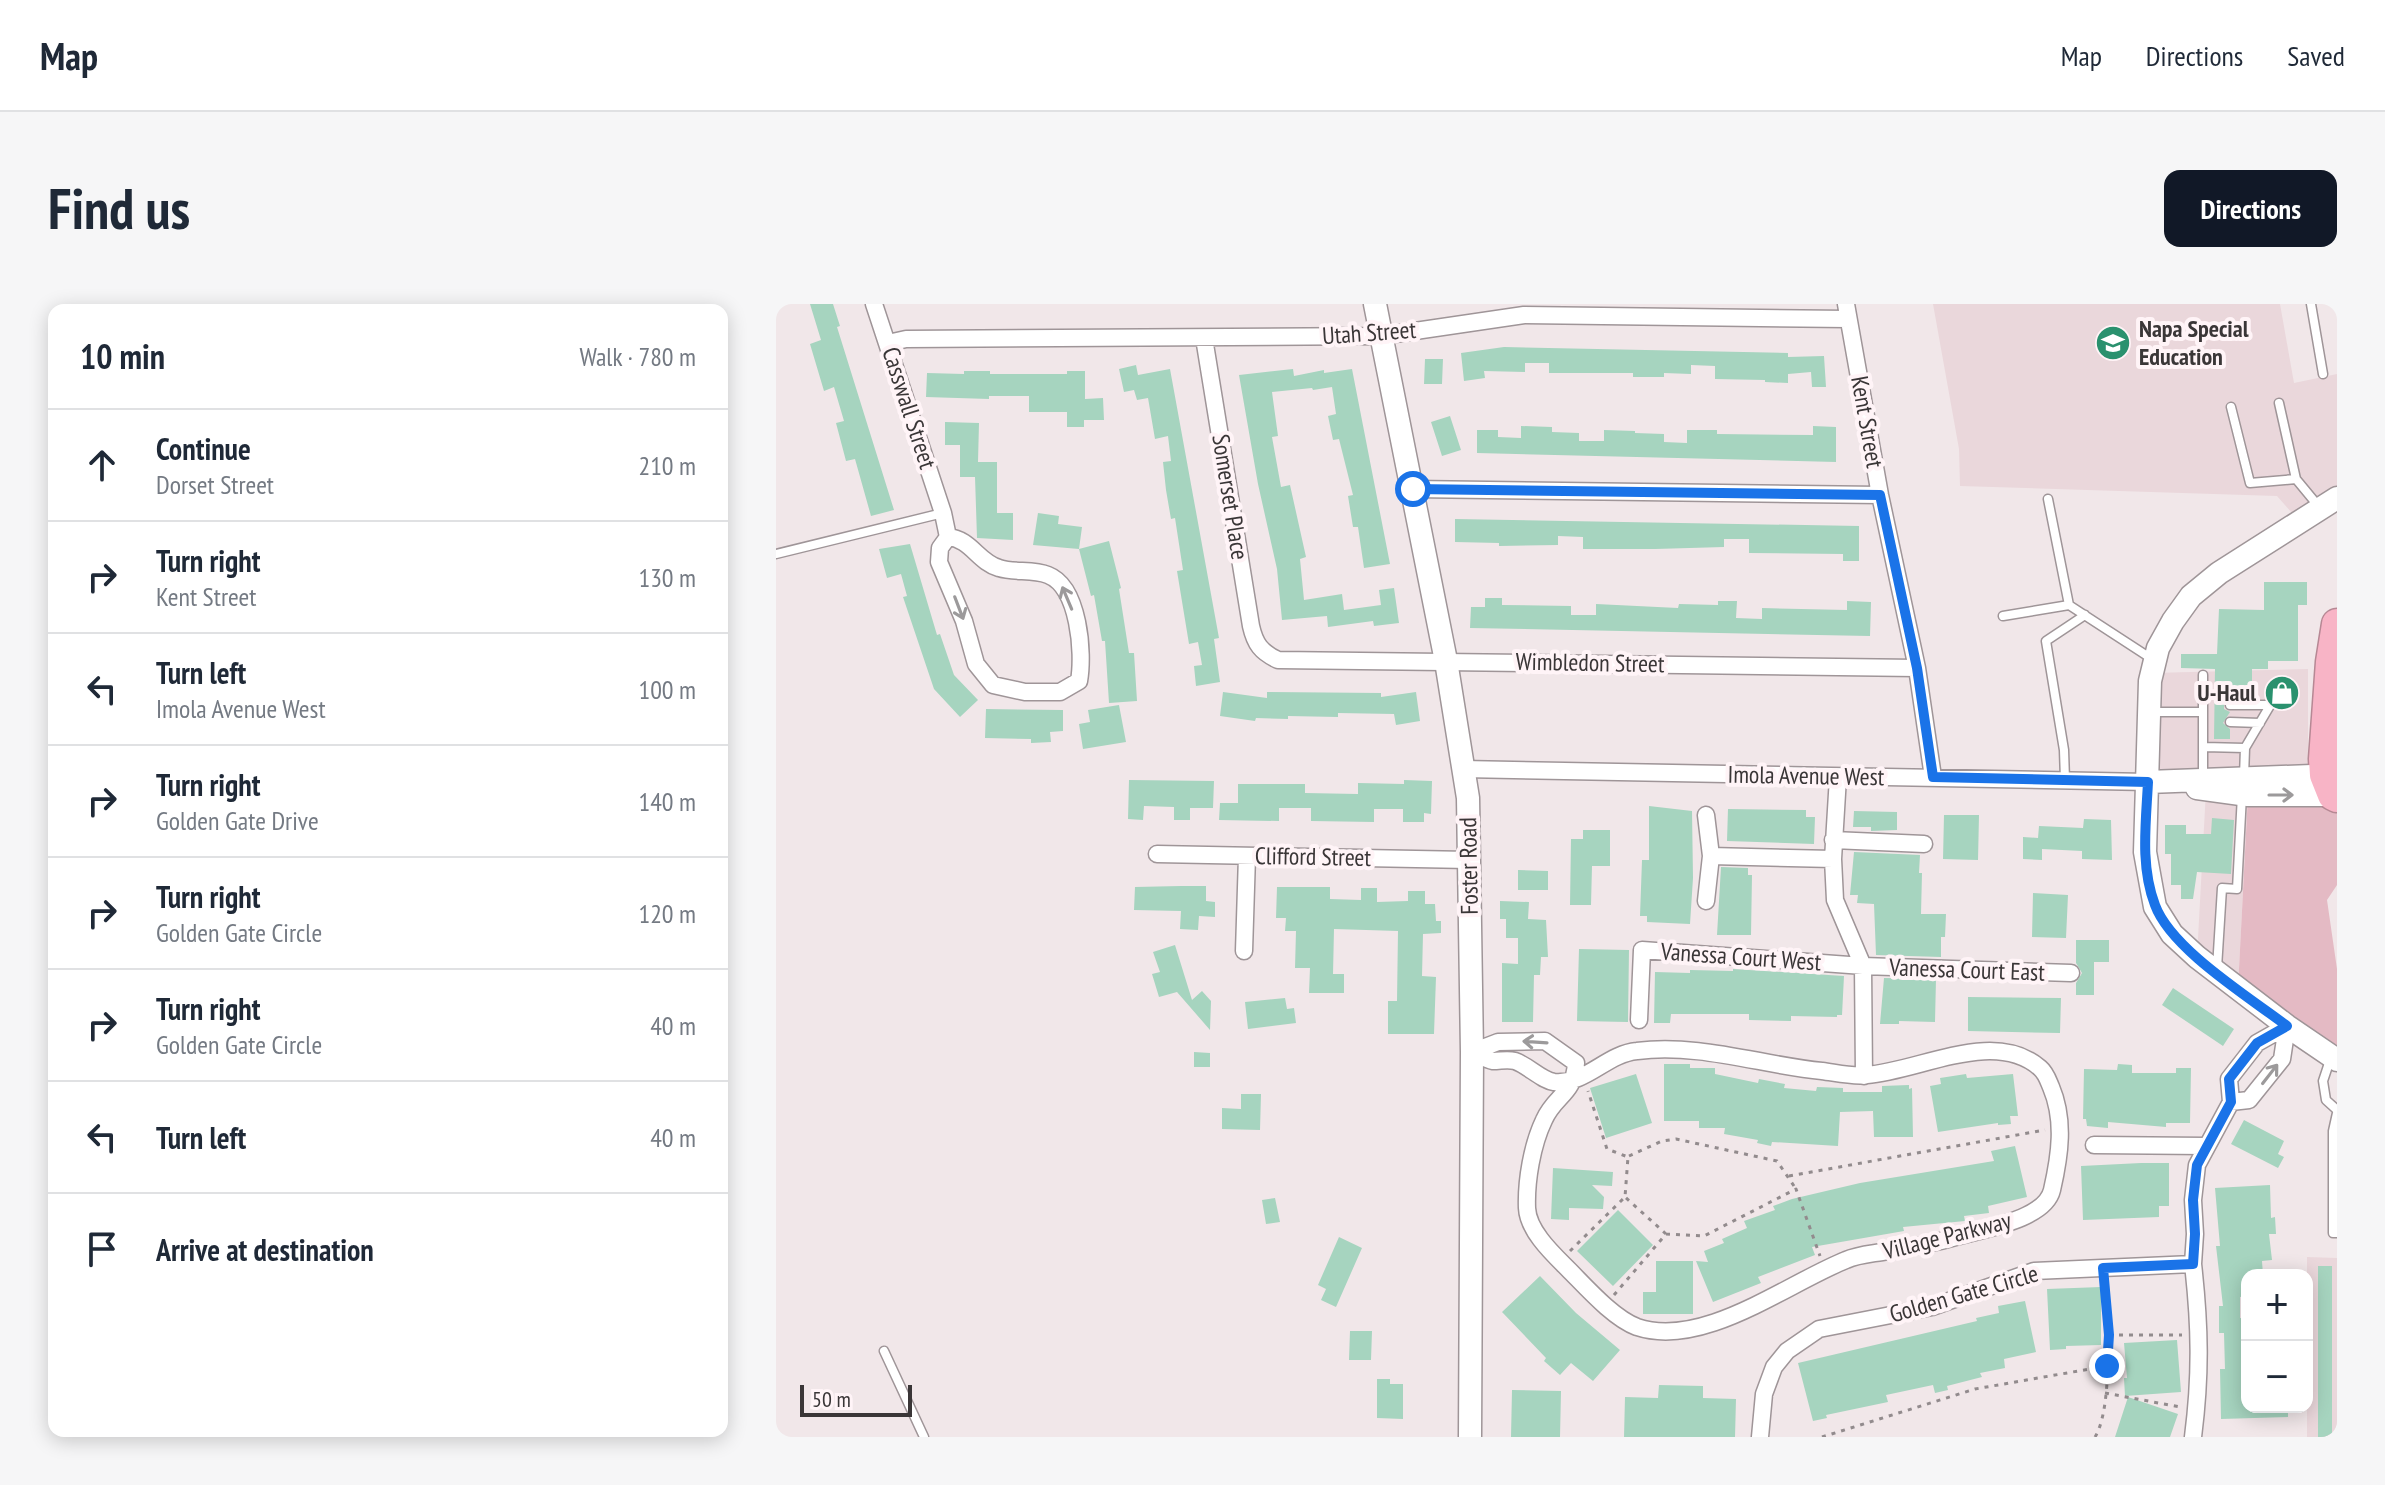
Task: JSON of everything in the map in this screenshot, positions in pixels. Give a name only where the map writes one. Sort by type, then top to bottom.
[{"type":"highway","points":[[2333,785],[2324,759],[2337,624]]},
{"type":"street","name":"Casswall Street","points":[[874,304],[943,513],[948,537],[940,548],[939,562],[964,621],[976,664],[993,685],[1025,692],[1060,692],[1079,681],[1083,660],[1078,625],[1064,588],[1049,575],[999,568],[981,559],[971,546],[958,538],[948,537]]},
{"type":"street","name":"Foster Road","points":[[1375,304],[1446,661],[1468,798],[1472,1052],[1470,1437]]},
{"type":"street","name":"Utah Street","points":[[888,343],[906,339],[1381,336],[1524,315],[1847,311]]},
{"type":"street","name":"Kent Street","points":[[1847,311],[1880,495],[1917,668],[1933,777]]},
{"type":"street","name":"Somerset Place","points":[[1204,338],[1251,626],[1254,640],[1264,653]]},
{"type":"street","points":[[1413,489],[1880,495]]},
{"type":"street","points":[[2329,503],[2219,573],[2191,596],[2158,648],[2150,681],[2145,852],[2155,907],[2172,934],[2287,1026],[2334,1058]]},
{"type":"street","name":"Wimbledon Street","points":[[1264,653],[1278,660],[1917,668]]},
{"type":"street","name":"Imola Avenue West","points":[[1463,769],[2148,782]]},
{"type":"street","points":[[1838,777],[1833,840],[1835,900],[1863,966],[1864,1076]]},
{"type":"street","points":[[2148,782],[2333,785]]},
{"type":"street","points":[[1706,815],[1711,856],[1706,901]]},
{"type":"street","points":[[1833,840],[1924,844]]},
{"type":"street","name":"Clifford Street","points":[[1157,854],[1469,860]]},
{"type":"street","points":[[1244,951],[1247,856]]},
{"type":"street","points":[[1711,856],[1833,859]]},
{"type":"street","name":"Vanessa Court West","points":[[1639,1020],[1642,950],[1863,966]]},
{"type":"street","name":"Vanessa Court East","points":[[1863,966],[2071,973]]},
{"type":"street","points":[[2193,1437],[2200,1335],[2193,1264],[2193,1200],[2197,1165],[2231,1102],[2229,1079],[2257,1043],[2287,1026]]},
{"type":"street","points":[[2231,1102],[2249,1100],[2282,1059],[2287,1026]]},
{"type":"street","points":[[1545,1041],[1576,1063],[1579,1079],[1550,1082],[1527,1066],[1510,1059],[1491,1061],[1472,1052],[1498,1042],[1545,1041]]},
{"type":"street","name":"Village Parkway","points":[[1669,1050],[1723,1054],[1783,1067],[1864,1076],[1956,1055],[2002,1050],[2025,1057],[2044,1070],[2057,1101],[2061,1128],[2051,1196],[2034,1214],[1935,1243],[1849,1258],[1694,1330],[1663,1332],[1633,1326],[1606,1305],[1560,1261],[1534,1229],[1527,1207],[1534,1148],[1545,1117],[1579,1079],[1619,1054],[1669,1050]]},
{"type":"street","points":[[2094,1145],[2206,1146]]},
{"type":"street","name":"Golden Gate Circle","points":[[1760,1437],[1764,1394],[1774,1367],[1787,1351],[1819,1329],[1932,1307],[2034,1271],[2193,1264]]},
{"type":"lane","points":[[2311,304],[2323,374]]},
{"type":"lane","points":[[2279,403],[2296,479]]},
{"type":"lane","points":[[2231,407],[2250,483],[2296,479],[2329,503]]},
{"type":"lane","points":[[2048,499],[2069,605]]},
{"type":"lane","points":[[776,554],[943,513]]},
{"type":"lane","points":[[2003,616],[2069,605],[2155,661]]},
{"type":"lane","points":[[2065,780],[2064,750],[2046,641],[2085,615]]},
{"type":"lane","points":[[2202,783],[2203,675]]},
{"type":"lane","points":[[2217,972],[2222,888],[2237,889],[2245,748],[2278,692]]},
{"type":"lane","points":[[2149,712],[2214,705]]},
{"type":"lane","points":[[2230,705],[2270,705]]},
{"type":"lane","points":[[2204,722],[2214,722]]},
{"type":"lane","points":[[2230,722],[2260,723]]},
{"type":"lane","points":[[2204,747],[2245,748]]},
{"type":"lane","points":[[2334,1058],[2323,1081],[2326,1100],[2337,1111],[2333,1131],[2335,1233]]},
{"type":"lane","points":[[884,1351],[924,1437]]},
{"type":"path","points":[[1579,1079],[1607,1149],[1628,1157],[1662,1141],[1676,1139],[1777,1161],[1796,1189],[1825,1270]]},
{"type":"path","points":[[1789,1176],[1999,1136],[2061,1128]]},
{"type":"path","points":[[1560,1261],[1625,1197],[1628,1157]]},
{"type":"path","points":[[1625,1197],[1666,1234],[1704,1236],[1796,1189]]},
{"type":"path","points":[[1606,1305],[1666,1234]]},
{"type":"path","points":[[2095,1437],[2100,1430],[2109,1335],[2103,1268]]},
{"type":"path","points":[[2109,1335],[2200,1335]]},
{"type":"path","points":[[1822,1437],[1975,1389],[2107,1366]]},
{"type":"path","points":[[2105,1393],[2197,1411]]},
{"type":"shaded area","points":[[1933,304],[2280,304],[2294,383],[2337,374],[2337,498],[2300,522],[2277,496],[1960,486],[1959,449]]},
{"type":"shaded area","points":[[2308,669],[2308,775],[2148,782],[2152,673]]},
{"type":"shaded area","points":[[2206,790],[2248,795],[2238,988],[2197,957]]},
{"type":"shaded area","points":[[2248,795],[2337,807],[2337,885],[2327,900],[2337,969],[2337,1060],[2238,988]]},
{"type":"shaded area","points":[[2307,1257],[2337,1258],[2337,1437],[2307,1437],[2307,1413],[2313,1413],[2313,1269],[2307,1269]]},
{"type":"building","points":[[810,304],[833,304],[840,326],[837,327],[894,510],[871,516],[855,459],[846,461],[836,423],[844,421],[834,387],[824,391],[810,344],[821,340]]},
{"type":"building","points":[[1504,347],[1824,356],[1826,387],[1812,387],[1811,372],[1788,374],[1788,383],[1765,382],[1715,379],[1715,366],[1691,365],[1691,374],[1633,377],[1633,373],[1549,373],[1549,363],[1525,363],[1525,372],[1484,371],[1485,378],[1464,381],[1461,353]]},
{"type":"building","points":[[1425,359],[1443,359],[1442,384],[1424,384]]},
{"type":"building","points":[[1136,365],[1138,375],[1170,369],[1219,638],[1214,639],[1220,682],[1196,686],[1194,666],[1202,665],[1198,642],[1189,644],[1177,571],[1183,570],[1175,518],[1171,519],[1163,462],[1171,461],[1168,436],[1155,439],[1148,398],[1137,400],[1134,390],[1124,392],[1119,369]]},
{"type":"building","points":[[1293,369],[1294,376],[1352,369],[1390,564],[1364,568],[1358,527],[1353,527],[1348,496],[1353,495],[1339,439],[1333,440],[1328,416],[1336,414],[1332,387],[1272,392],[1278,436],[1272,437],[1281,487],[1290,485],[1306,557],[1300,559],[1304,600],[1342,594],[1344,610],[1381,605],[1379,590],[1394,588],[1399,623],[1374,626],[1373,621],[1328,627],[1327,616],[1282,620],[1277,569],[1239,375]]},
{"type":"building","points":[[964,371],[1067,374],[1067,371],[1085,371],[1085,399],[1103,398],[1104,420],[1084,420],[1084,427],[1067,427],[1067,412],[1029,412],[1029,396],[989,396],[989,399],[926,397],[927,373],[964,374]]},
{"type":"building","points":[[1450,416],[1461,450],[1442,456],[1431,422]]},
{"type":"building","points":[[945,422],[979,423],[978,462],[997,462],[997,513],[1013,513],[1013,540],[977,538],[975,477],[960,477],[960,445],[945,445]]},
{"type":"building","points":[[1521,426],[1552,427],[1552,432],[1579,433],[1579,441],[1604,441],[1604,430],[1664,434],[1664,442],[1687,443],[1687,430],[1717,430],[1717,434],[1813,435],[1813,426],[1836,427],[1836,462],[1477,453],[1477,430],[1498,430],[1498,437],[1521,438]]},
{"type":"building","points":[[1038,513],[1059,516],[1058,524],[1082,527],[1079,549],[1033,545]]},
{"type":"building","points":[[1455,519],[1859,526],[1859,561],[1843,561],[1843,554],[1749,553],[1749,539],[1724,539],[1724,547],[1655,549],[1583,549],[1583,537],[1558,536],[1558,545],[1499,546],[1499,543],[1455,542]]},
{"type":"building","points":[[1109,541],[1121,588],[1129,653],[1134,653],[1137,701],[1109,703],[1105,641],[1102,641],[1094,595],[1091,596],[1079,549]]},
{"type":"building","points":[[910,544],[937,635],[940,634],[954,675],[978,700],[960,717],[934,689],[903,597],[907,596],[901,574],[887,578],[879,549]]},
{"type":"building","points":[[2264,582],[2307,582],[2307,605],[2298,605],[2298,661],[2268,661],[2268,669],[2252,669],[2252,698],[2230,697],[2224,702],[2224,709],[2230,712],[2223,723],[2230,729],[2230,739],[2214,739],[2215,669],[2181,668],[2181,654],[2217,654],[2219,609],[2264,610]]},
{"type":"building","points":[[1485,598],[1502,598],[1502,605],[1571,606],[1571,615],[1596,615],[1596,604],[1678,608],[1679,604],[1718,605],[1718,601],[1737,601],[1736,618],[1762,619],[1762,608],[1847,610],[1847,601],[1871,602],[1870,636],[1470,628],[1471,607],[1485,607]]},
{"type":"building","points":[[1223,692],[1267,698],[1267,692],[1381,693],[1381,697],[1416,692],[1420,721],[1396,725],[1394,714],[1338,713],[1338,717],[1288,716],[1288,719],[1256,718],[1255,721],[1220,716]]},
{"type":"building","points":[[1119,705],[1126,742],[1083,749],[1079,724],[1090,722],[1088,710]]},
{"type":"building","points":[[986,709],[1063,710],[1063,731],[1050,732],[1051,742],[985,738]]},
{"type":"building","points":[[1129,780],[1214,781],[1213,808],[1190,808],[1190,820],[1174,820],[1174,807],[1144,806],[1143,820],[1128,819]]},
{"type":"building","points":[[1404,780],[1432,781],[1431,814],[1424,813],[1424,822],[1403,822],[1403,809],[1374,809],[1374,822],[1311,821],[1311,808],[1279,808],[1279,821],[1219,820],[1220,803],[1238,803],[1238,784],[1305,784],[1305,793],[1358,794],[1358,783],[1404,784]]},
{"type":"building","points":[[1649,806],[1692,811],[1690,924],[1647,922],[1647,916],[1640,916],[1642,860],[1649,860]]},
{"type":"building","points":[[1728,809],[1806,810],[1806,817],[1815,817],[1814,844],[1727,841]]},
{"type":"building","points":[[1854,811],[1897,812],[1897,830],[1871,831],[1871,827],[1853,827]]},
{"type":"building","points":[[1944,815],[1979,815],[1978,860],[1943,859]]},
{"type":"building","points":[[2212,818],[2234,820],[2231,874],[2197,872],[2193,899],[2181,899],[2181,885],[2171,885],[2171,854],[2165,854],[2165,825],[2186,825],[2186,834],[2211,834]]},
{"type":"building","points":[[2084,819],[2111,820],[2112,860],[2082,859],[2082,851],[2042,849],[2042,860],[2023,859],[2023,837],[2038,838],[2039,826],[2083,828]]},
{"type":"building","points":[[1583,830],[1610,830],[1610,866],[1592,866],[1591,905],[1570,905],[1571,839],[1583,839]]},
{"type":"building","points":[[1854,852],[1920,855],[1921,914],[1946,914],[1941,957],[1876,955],[1874,904],[1857,903],[1858,895],[1850,895]]},
{"type":"building","points":[[1721,867],[1748,868],[1748,875],[1752,875],[1751,935],[1717,935]]},
{"type":"building","points":[[1518,870],[1548,871],[1548,890],[1518,890]]},
{"type":"building","points":[[1206,886],[1206,901],[1215,902],[1215,917],[1199,916],[1198,930],[1180,929],[1181,911],[1134,910],[1135,887]]},
{"type":"building","points":[[1277,887],[1330,887],[1330,899],[1361,900],[1361,888],[1377,888],[1377,902],[1408,901],[1408,891],[1425,891],[1425,904],[1435,904],[1436,921],[1441,921],[1441,933],[1423,934],[1422,976],[1436,977],[1434,1034],[1388,1034],[1388,1001],[1397,1001],[1398,931],[1334,929],[1333,974],[1344,974],[1344,993],[1309,993],[1310,968],[1295,968],[1296,931],[1285,931],[1286,918],[1276,918]]},
{"type":"building","points":[[2033,893],[2068,895],[2066,938],[2032,937]]},
{"type":"building","points":[[1500,901],[1529,902],[1528,919],[1546,920],[1548,957],[1541,957],[1540,975],[1534,975],[1533,1022],[1502,1022],[1502,963],[1518,964],[1518,938],[1506,938],[1506,919],[1500,919]]},
{"type":"building","points":[[2076,940],[2109,940],[2109,962],[2094,962],[2094,995],[2076,995],[2076,983],[2082,973],[2076,963]]},
{"type":"building","points":[[1175,945],[1192,1000],[1202,991],[1211,1001],[1210,1030],[1177,992],[1159,997],[1152,974],[1160,972],[1153,952]]},
{"type":"building","points":[[1579,949],[1629,950],[1628,1022],[1577,1021]]},
{"type":"building","points":[[1733,969],[1844,976],[1842,1015],[1791,1016],[1791,1021],[1749,1020],[1749,1014],[1671,1014],[1670,1023],[1654,1023],[1655,972]]},
{"type":"building","points":[[1884,978],[1936,979],[1935,1022],[1880,1024]]},
{"type":"building","points":[[2173,988],[2234,1029],[2223,1046],[2162,1005]]},
{"type":"building","points":[[1968,997],[2061,998],[2060,1033],[1968,1031]]},
{"type":"building","points":[[1285,998],[1287,1009],[1294,1008],[1296,1023],[1248,1029],[1245,1002]]},
{"type":"building","points":[[1194,1052],[1210,1053],[1210,1067],[1194,1067]]},
{"type":"building","points":[[1664,1064],[1715,1068],[1715,1074],[1816,1091],[1817,1087],[1843,1088],[1843,1092],[1882,1092],[1882,1086],[1909,1085],[1909,1089],[1912,1088],[1913,1137],[1874,1137],[1873,1111],[1840,1112],[1838,1146],[1772,1142],[1771,1146],[1757,1143],[1758,1140],[1724,1134],[1725,1128],[1699,1128],[1699,1121],[1664,1121]]},
{"type":"building","points":[[2118,1064],[2132,1065],[2132,1073],[2176,1073],[2176,1068],[2191,1068],[2190,1123],[2166,1123],[2166,1127],[2108,1122],[2108,1128],[2087,1126],[2086,1119],[2083,1119],[2084,1069],[2117,1070]]},
{"type":"building","points":[[1636,1074],[1652,1123],[1606,1138],[1590,1088]]},
{"type":"building","points":[[1966,1074],[1967,1078],[2013,1074],[2018,1116],[2010,1116],[2011,1124],[1998,1123],[1938,1132],[1930,1086],[1941,1084],[1940,1078]]},
{"type":"building","points":[[1241,1094],[1261,1094],[1260,1130],[1222,1129],[1222,1108],[1241,1109]]},
{"type":"building","points":[[2244,1120],[2284,1141],[2278,1154],[2284,1157],[2278,1168],[2231,1144]]},
{"type":"building","points":[[2015,1146],[2027,1197],[1988,1206],[1989,1213],[1964,1216],[1965,1221],[1903,1227],[1904,1231],[1812,1247],[1815,1255],[1758,1277],[1761,1283],[1713,1302],[1696,1261],[1708,1262],[1704,1251],[1747,1228],[1744,1221],[1775,1210],[1773,1206],[1860,1183],[1994,1161],[1991,1151]]},
{"type":"building","points":[[2169,1163],[2169,1206],[2159,1206],[2159,1217],[2083,1220],[2081,1166]]},
{"type":"building","points":[[1553,1168],[1613,1172],[1612,1186],[1592,1185],[1604,1197],[1603,1209],[1569,1208],[1569,1220],[1551,1219]]},
{"type":"building","points":[[2270,1185],[2271,1218],[2275,1217],[2276,1234],[2269,1234],[2272,1260],[2262,1261],[2263,1269],[2241,1269],[2241,1413],[2288,1413],[2288,1417],[2221,1419],[2220,1369],[2225,1369],[2224,1333],[2219,1333],[2219,1306],[2223,1306],[2216,1246],[2220,1246],[2215,1188]]},
{"type":"building","points":[[1275,1198],[1280,1222],[1266,1224],[1262,1200]]},
{"type":"building","points":[[1618,1210],[1653,1245],[1613,1286],[1577,1251]]},
{"type":"building","points":[[1339,1237],[1362,1248],[1336,1307],[1321,1300],[1326,1289],[1318,1285]]},
{"type":"building","points":[[1656,1261],[1693,1261],[1693,1314],[1643,1314],[1643,1292],[1656,1292]]},
{"type":"building","points":[[2318,1266],[2332,1266],[2332,1437],[2318,1437]]},
{"type":"building","points":[[1540,1276],[1576,1313],[1620,1350],[1593,1381],[1571,1363],[1560,1375],[1502,1312]]},
{"type":"building","points":[[2101,1287],[2101,1345],[2066,1346],[2066,1349],[2050,1350],[2047,1289]]},
{"type":"building","points":[[2025,1301],[2036,1352],[2004,1359],[2005,1368],[1980,1373],[1982,1377],[1947,1386],[1948,1390],[1935,1393],[1933,1385],[1886,1395],[1888,1402],[1826,1415],[1827,1418],[1813,1421],[1798,1363],[1977,1321],[1976,1318],[1999,1313],[1998,1306]]},
{"type":"building","points":[[1350,1331],[1372,1331],[1371,1360],[1349,1360]]},
{"type":"building","points":[[2177,1340],[2181,1392],[2125,1396],[2124,1343]]},
{"type":"building","points":[[1377,1379],[1390,1379],[1390,1384],[1403,1384],[1403,1419],[1377,1418]]},
{"type":"building","points":[[1659,1385],[1703,1386],[1703,1398],[1736,1399],[1735,1437],[1624,1437],[1625,1397],[1658,1398]]},
{"type":"building","points":[[1512,1390],[1561,1391],[1560,1437],[1511,1437]]},
{"type":"building","points":[[2128,1397],[2178,1414],[2170,1437],[2115,1437]]},
{"type":"place","name":"Napa Special Education","points":[[2113,343]]},
{"type":"place","name":"U-Haul","points":[[2282,693]]},
{"type":"route","points":[[1413,489],[1880,495],[1917,668],[1933,777],[2148,782],[2145,852],[2148,882],[2155,907],[2172,934],[2197,957],[2287,1026],[2257,1043],[2229,1079],[2231,1102],[2197,1165],[2193,1200],[2193,1264],[2103,1268],[2109,1335],[2107,1366]]}]
